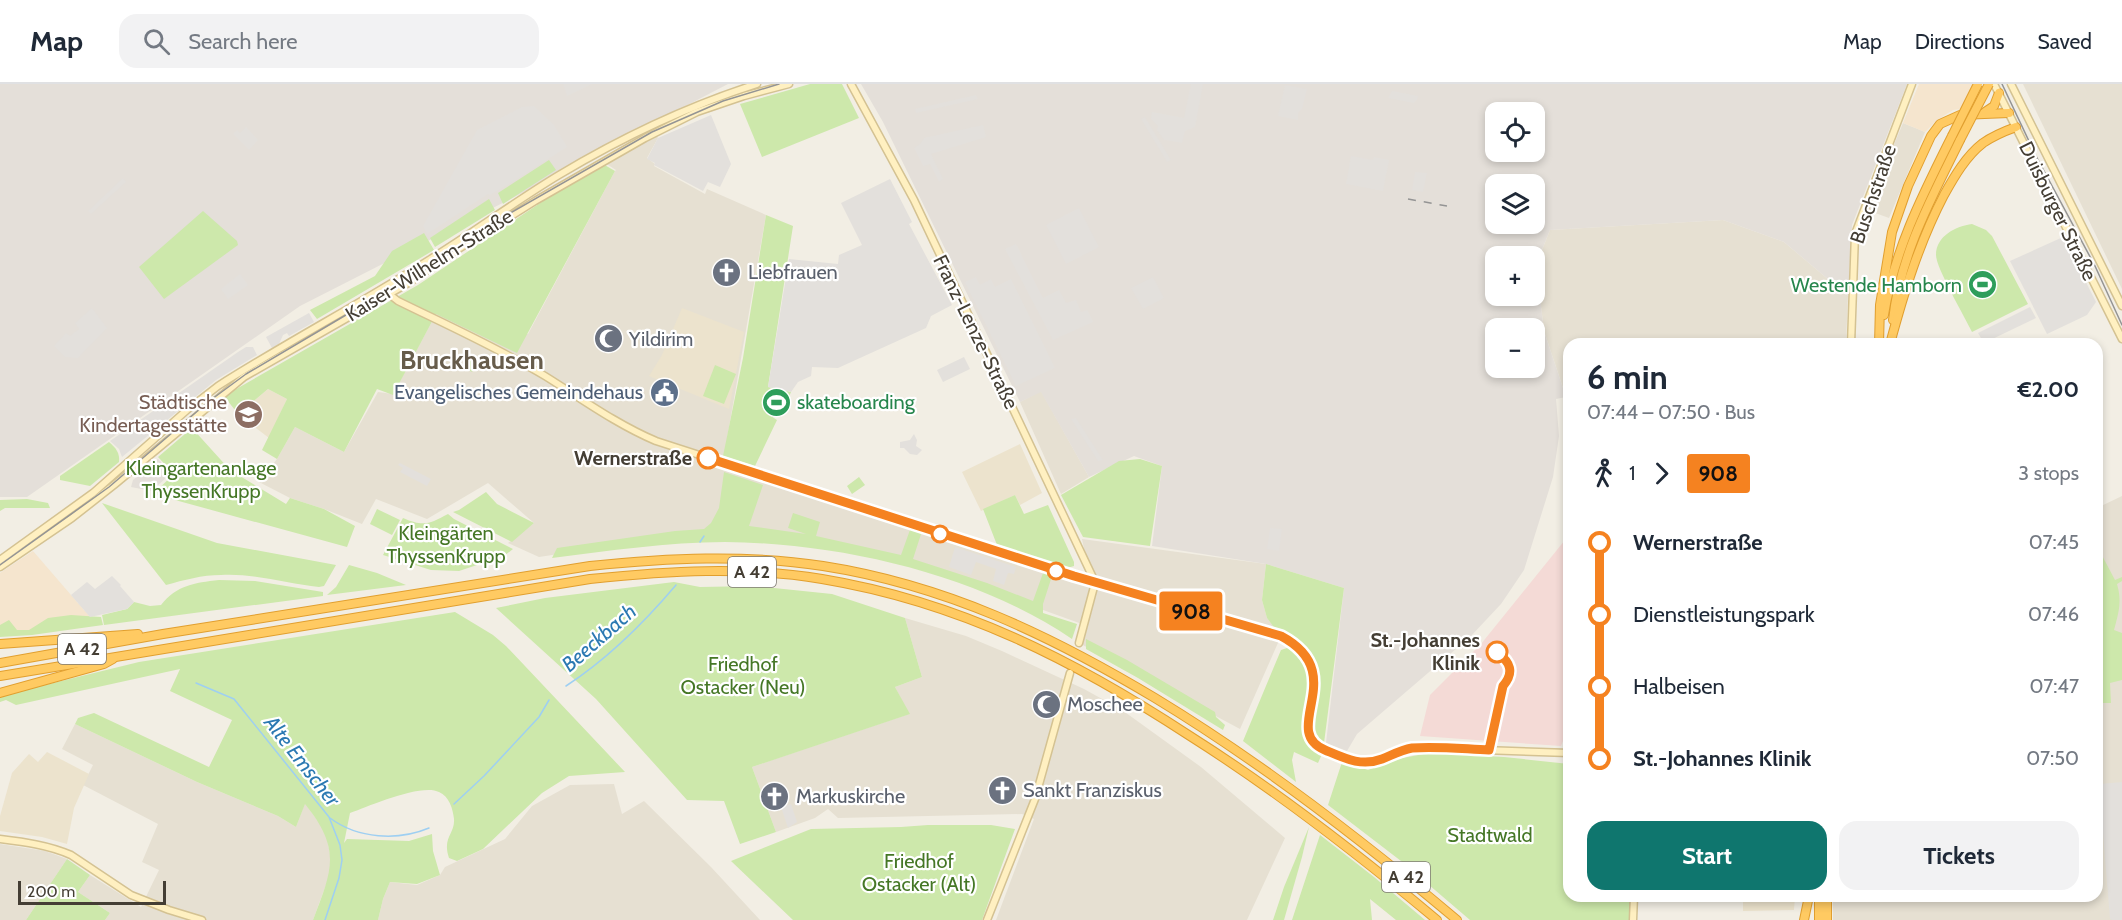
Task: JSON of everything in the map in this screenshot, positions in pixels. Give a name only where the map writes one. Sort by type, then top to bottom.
[{"type":"highway","points":[[1881,338],[1887,294],[1898,255],[1918,204],[1978,84]]},
{"type":"highway","points":[[1891,338],[1896,298],[1912,241],[1989,84]]},
{"type":"highway","points":[[1983,113],[1994,106],[1999,93]]},
{"type":"highway","points":[[1880,338],[1880,305],[1892,232],[1896,215],[1925,145],[1936,129],[1947,120],[1960,115],[2009,113]]},
{"type":"highway","points":[[1892,338],[1914,262],[1949,186],[1965,162],[1983,143],[2016,127]]},
{"type":"highway","name":"A 42","points":[[0,663],[163,634],[520,577],[655,559],[743,558],[822,566],[911,585],[965,602],[1014,622],[1107,669],[1179,713],[1297,792],[1355,836],[1457,920]]},
{"type":"highway","name":"A 42","points":[[0,676],[590,579],[655,572],[706,570],[821,579],[873,589],[924,603],[1009,634],[1073,666],[1137,702],[1229,760],[1292,804],[1437,920]]},
{"type":"highway","points":[[0,644],[163,634]]},
{"type":"highway","points":[[0,693],[104,664],[118,656]]},
{"type":"highway","points":[[1804,920],[1808,902]]},
{"type":"highway","points":[[1809,902],[1809,920]]},
{"type":"highway","points":[[1819,902],[1819,920]]},
{"type":"highway","points":[[1827,902],[1827,920]]},
{"type":"main road","name":"Kaiser-Wilhelm-Straße","points":[[96,495],[187,410],[218,386],[386,287],[583,161],[650,126],[697,105],[757,84]]},
{"type":"main road","name":"Kaiser-Wilhelm-Straße","points":[[96,495],[244,377],[389,294],[535,201],[645,138],[708,108],[789,84]]},
{"type":"main road","name":"Franz-Lenze-Straße","points":[[851,84],[914,200],[1095,583]]},
{"type":"main road","name":"Buschstraße","points":[[1851,338],[1855,234],[1912,84]]},
{"type":"main road","name":"Duisburger Straße","points":[[1994,84],[2122,339]]},
{"type":"main road","name":"Duisburger Straße","points":[[2011,84],[2122,306]]},
{"type":"main road","points":[[386,287],[389,294],[398,301],[544,376],[616,422],[656,441],[1095,583],[1270,633],[1297,646],[1309,659],[1313,670],[1314,692],[1308,734],[1314,744],[1346,758],[1361,763],[1370,763],[1401,751],[1425,748],[1563,753]]},
{"type":"main road","points":[[0,560],[96,495]]},
{"type":"main road","points":[[0,567],[96,495]]},
{"type":"main road","points":[[1079,643],[1095,583]]},
{"type":"main road","points":[[987,920],[1035,799],[1070,674]]},
{"type":"main road","points":[[0,839],[60,850],[141,900],[202,920]]},
{"type":"main road","points":[[1633,920],[1634,902]]},
{"type":"shaded area","points":[[0,84],[728,84],[595,153],[532,191],[526,191],[300,306],[27,497],[0,497]]},
{"type":"shaded area","points":[[563,84],[592,84],[567,96]]},
{"type":"shaded area","points":[[861,84],[1907,84],[1852,225],[1848,296],[1784,242],[1723,220],[1550,230],[1544,246],[1485,246],[1485,306],[1541,306],[1542,318],[1485,318],[1485,378],[1545,378],[1545,334],[1563,388],[1563,398],[1556,399],[1559,436],[1553,477],[1524,570],[1501,604],[1471,636],[1357,734],[1347,751],[1326,743],[1344,588],[1266,564],[1152,546],[1162,466],[1134,456],[1089,477],[1041,392],[1020,402],[883,122]]},
{"type":"shaded area","points":[[1191,84],[1203,84],[1195,127],[1185,131],[1182,143],[1164,140],[1157,130],[1158,126],[1151,119],[1152,112],[1184,118]]},
{"type":"shaded area","points":[[1919,84],[1982,84],[1969,108],[1953,110],[1937,120],[1925,132],[1903,123]]},
{"type":"shaded area","points":[[2023,84],[2122,84],[2122,289]]},
{"type":"shaded area","points":[[1285,85],[1307,89],[1302,109],[1298,113],[1298,120],[1278,116]]},
{"type":"shaded area","points":[[1392,91],[1418,96],[1417,100],[1414,103],[1388,98]]},
{"type":"shaded area","points":[[976,95],[978,99],[916,113],[915,109]]},
{"type":"shaded area","points":[[534,106],[554,125],[567,147],[427,234],[423,226],[477,130],[522,107]]},
{"type":"shaded area","points":[[711,115],[731,164],[720,187],[708,182],[703,191],[647,159],[658,138]]},
{"type":"shaded area","points":[[1145,117],[1171,160],[1167,162],[1141,119]]},
{"type":"shaded area","points":[[1903,123],[1925,132],[1889,218],[1867,210]]},
{"type":"shaded area","points":[[983,125],[986,137],[931,154],[943,179],[939,182],[930,164],[923,166],[914,148],[924,138]]},
{"type":"shaded area","points":[[246,127],[258,140],[249,150],[233,134],[237,130],[240,133]]},
{"type":"shaded area","points":[[656,134],[658,138],[647,158],[655,164],[654,166],[705,194],[707,189],[766,215],[724,456],[1078,575],[1089,573],[1082,539],[1266,564],[1262,600],[1267,618],[1281,636],[1240,729],[1079,643],[1082,624],[905,560],[792,536],[689,534],[539,557],[508,543],[534,523],[488,483],[427,519],[376,499],[362,524],[290,498],[259,482],[277,459],[295,427],[344,452],[378,392],[393,394],[436,314],[528,334],[616,170],[605,163]]},
{"type":"shaded area","points":[[1351,156],[1389,160],[1383,191],[1346,184]]},
{"type":"shaded area","points":[[1415,172],[1427,173],[1423,192],[1412,190]]},
{"type":"shaded area","points":[[123,178],[126,182],[91,214],[88,211]]},
{"type":"shaded area","points":[[890,179],[912,222],[909,224],[952,305],[931,316],[926,328],[838,368],[812,367],[811,376],[798,382],[791,392],[768,387],[789,259],[838,264],[839,255],[862,245],[841,203]]},
{"type":"shaded area","points":[[1079,208],[1099,247],[1066,264],[1046,225]]},
{"type":"shaded area","points":[[1723,220],[1784,242],[1848,296],[1846,338],[1563,338],[1563,388],[1545,334],[1545,318],[1542,318],[1541,306],[1545,306],[1544,246],[1550,230]]},
{"type":"shaded area","points":[[2063,237],[2096,302],[2087,315],[2047,334],[2010,261]]},
{"type":"shaded area","points":[[1016,244],[1043,298],[1059,290],[1066,303],[1076,300],[1081,312],[1087,310],[1093,322],[1053,340],[1005,249]]},
{"type":"shaded area","points":[[240,274],[248,285],[228,299],[221,289]]},
{"type":"shaded area","points":[[976,277],[980,285],[991,279],[995,287],[1011,279],[1055,368],[1016,386],[965,282]]},
{"type":"shaded area","points":[[1153,277],[1164,298],[1143,309],[1131,288]]},
{"type":"shaded area","points":[[2030,307],[2036,318],[1994,338],[1981,338],[1978,333]]},
{"type":"shaded area","points":[[92,308],[107,328],[78,358],[65,357],[54,346],[66,333],[70,336],[79,329],[75,323]]},
{"type":"shaded area","points":[[682,308],[744,332],[729,409],[649,376],[662,355]]},
{"type":"shaded area","points":[[309,313],[314,322],[289,336],[287,333],[283,335],[279,344],[272,348],[266,337]]},
{"type":"shaded area","points":[[246,347],[253,347],[257,355],[216,380],[122,457],[119,449],[110,441]]},
{"type":"shaded area","points":[[964,357],[970,369],[943,382],[937,370]]},
{"type":"shaded area","points":[[268,389],[287,399],[269,438],[238,414]]},
{"type":"shaded area","points":[[1041,391],[1089,477],[1061,494],[1020,402]]},
{"type":"shaded area","points":[[1076,418],[1103,460],[1098,461],[1071,419]]},
{"type":"shaded area","points":[[914,434],[917,440],[916,446],[922,450],[917,455],[900,448],[900,442],[910,440]]},
{"type":"shaded area","points":[[1020,444],[1042,493],[1020,505],[1015,495],[981,511],[962,472]]},
{"type":"shaded area","points":[[158,459],[171,473],[152,491],[131,487],[133,480]]},
{"type":"shaded area","points":[[400,463],[431,479],[427,486],[400,472],[403,468],[398,465]]},
{"type":"shaded area","points":[[2122,496],[2122,920],[1833,920],[1833,902],[2103,902],[2103,505]]},
{"type":"shaded area","points":[[1270,528],[1282,529],[1279,551],[1267,549]]},
{"type":"shaded area","points":[[1563,542],[1563,741],[1561,746],[1420,736],[1430,695],[1481,644]]},
{"type":"shaded area","points":[[955,547],[1016,567],[1014,574],[1008,573],[1004,585],[993,581],[996,569],[976,562],[971,575],[949,567]]},
{"type":"shaded area","points":[[33,551],[90,617],[32,630],[0,630],[0,573]]},
{"type":"shaded area","points":[[112,576],[134,602],[127,609],[90,617],[71,595],[87,582],[95,589]]},
{"type":"shaded area","points":[[905,618],[966,636],[1002,651],[1084,689],[1122,710],[1201,767],[1285,838],[1247,920],[996,920],[1034,819],[1022,814],[838,818],[828,809],[815,818],[776,832],[752,767],[909,714],[895,687],[922,677]]},
{"type":"shaded area","points":[[75,724],[197,782],[278,816],[296,827],[305,803],[322,827],[327,838],[331,859],[330,874],[313,920],[105,920],[110,913],[78,892],[90,875],[141,907],[159,870],[142,862],[158,824],[83,785],[93,765],[62,749]]},
{"type":"shaded area","points":[[47,752],[89,774],[74,808],[67,844],[42,837],[0,831],[0,816],[12,773],[29,754],[38,762]]},
{"type":"shaded area","points":[[2122,782],[2122,920],[2110,919],[2103,833],[2103,784]]},
{"type":"shaded area","points":[[614,784],[622,814],[644,801],[711,867],[760,920],[378,920],[390,882],[417,885],[440,875],[445,867],[505,839],[532,806],[570,785]]},
{"type":"shaded area","points":[[791,804],[797,822],[788,828],[781,807]]},
{"type":"shaded area","points":[[0,844],[45,851],[67,859],[26,920],[0,920]]},
{"type":"shaded area","points":[[1743,902],[1795,902],[1794,910],[1743,911]]},
{"type":"green space","points":[[810,84],[842,84],[859,118],[762,157],[740,104]]},
{"type":"green space","points":[[549,160],[556,170],[503,204],[498,193]]},
{"type":"green space","points":[[603,164],[615,171],[517,353],[436,314],[393,395],[377,389],[344,452],[295,427],[277,459],[262,450],[287,399],[268,389],[238,414],[224,396],[418,285],[558,191]]},
{"type":"green space","points":[[489,199],[495,210],[435,247],[430,238]]},
{"type":"green space","points":[[203,211],[237,241],[238,245],[164,299],[139,267]]},
{"type":"green space","points":[[766,215],[793,226],[768,387],[791,392],[781,415],[766,413],[777,420],[755,466],[723,456],[743,358]]},
{"type":"green space","name":"Westende Hamborn","points":[[1972,224],[1986,230],[1992,236],[2028,304],[1972,332],[1946,281],[1936,255],[1939,242],[1943,237],[1960,227]]},
{"type":"green space","points":[[424,233],[434,250],[317,319],[310,310],[375,276],[392,251]]},
{"type":"green space","points":[[468,354],[479,359],[472,372],[462,366]]},
{"type":"green space","points":[[715,365],[736,374],[724,404],[703,396]]},
{"type":"green space","name":"Kleingartenanlage ThyssenKrupp","points":[[192,428],[230,470],[286,504],[290,498],[324,509],[355,526],[347,547],[153,494],[174,474],[158,457]]},
{"type":"green space","points":[[109,442],[117,451],[119,462],[90,486],[60,480],[60,476]]},
{"type":"green space","points":[[1140,459],[1162,466],[1150,546],[1083,537],[1061,495],[1119,461]]},
{"type":"green space","points":[[724,472],[763,485],[749,526],[806,534],[788,528],[793,513],[820,522],[816,536],[901,555],[911,527],[922,531],[913,559],[1033,601],[1043,573],[1052,576],[1043,604],[1043,613],[1077,624],[1072,639],[1034,616],[951,580],[906,566],[814,548],[703,542],[638,547],[552,558],[557,548],[704,529],[711,523],[719,508]]},
{"type":"green space","points":[[859,477],[865,485],[852,494],[847,486]]},
{"type":"green space","points":[[486,492],[497,504],[534,523],[512,542],[453,512]]},
{"type":"green space","points":[[1015,495],[1024,514],[1048,505],[1074,566],[1057,567],[1046,564],[1012,553],[997,545],[983,509]]},
{"type":"green space","points":[[27,499],[48,503],[50,508],[5,508],[0,511],[0,500]]},
{"type":"green space","points":[[102,503],[217,543],[336,565],[324,586],[319,587],[233,575],[200,577],[166,585]]},
{"type":"green space","points":[[377,509],[400,520],[392,535],[370,524]]},
{"type":"green space","name":"Kleingärten ThyssenKrupp","points":[[448,514],[513,549],[504,556],[459,571],[431,570],[383,555],[403,518],[416,523],[426,523]]},
{"type":"green space","points":[[2103,557],[2115,580],[2122,577],[2122,581],[2117,584],[2119,607],[2114,630],[2122,633],[2122,680],[2110,683],[2111,703],[2103,703]]},
{"type":"green space","points":[[1266,564],[1344,588],[1324,743],[1315,736],[1312,725],[1318,681],[1314,661],[1297,640],[1276,630],[1267,618],[1262,600]]},
{"type":"green space","points":[[349,565],[406,585],[327,595],[336,587]]},
{"type":"green space","points":[[255,581],[323,592],[323,596],[104,625],[102,615],[127,609],[134,602],[150,606],[161,605],[180,589],[202,582]]},
{"type":"green space","name":"Friedhof Ostacker (Neu)","points":[[674,582],[700,587],[754,586],[832,594],[905,618],[922,677],[895,687],[910,714],[752,767],[776,832],[740,844],[724,801],[687,800],[596,699],[496,608],[545,598]]},
{"type":"green space","points":[[455,612],[493,635],[506,646],[625,772],[569,776],[542,793],[483,849],[457,861],[449,858],[447,851],[454,824],[453,811],[448,800],[439,792],[421,790],[408,793],[350,813],[344,843],[347,839],[409,841],[432,834],[433,851],[440,875],[417,884],[390,882],[378,920],[313,920],[325,887],[330,861],[325,834],[305,804],[296,827],[278,816],[197,782],[75,724],[78,718],[94,713],[209,767],[232,720],[170,691],[180,669],[16,705],[6,700],[0,702],[0,696],[139,662]]},
{"type":"green space","points":[[71,615],[101,617],[103,625],[0,637],[0,625],[9,620],[17,630],[29,630],[48,618]]},
{"type":"green space","points":[[1086,639],[1127,660],[1215,712],[1216,717],[1225,725],[1223,730],[1086,649]]},
{"type":"green space","points":[[1287,648],[1299,653],[1306,662],[1309,685],[1303,735],[1310,745],[1322,754],[1318,763],[1294,752],[1292,760],[1296,782],[1243,741],[1281,650]]},
{"type":"green space","name":"Stadtwald","points":[[1429,753],[1563,763],[1563,902],[1630,902],[1630,920],[1470,920],[1401,861],[1328,805],[1342,762],[1368,770],[1397,759]]},
{"type":"green space","name":"Friedhof Ostacker (Alt)","points":[[991,825],[1015,829],[982,920],[793,920],[731,861],[811,829]]},
{"type":"green space","points":[[1309,827],[1284,920],[1273,920],[1284,887]]},
{"type":"green space","points":[[1320,835],[1425,920],[1396,920],[1370,899],[1372,920],[1292,920]]},
{"type":"green space","points":[[67,859],[90,875],[78,892],[110,913],[105,920],[26,920]]},
{"type":"waterway","name":"Beeckbach","points":[[700,542],[704,536]]},
{"type":"waterway","name":"Beeckbach","points":[[566,686],[625,640],[676,585]]},
{"type":"waterway","name":"Alte Emscher","points":[[196,683],[234,699],[329,817],[340,845],[342,860],[339,878],[325,920]]},
{"type":"waterway","name":"Beeckbach","points":[[454,804],[484,776],[539,717],[549,700]]},
{"type":"waterway","name":"Beeckbach","points":[[330,818],[353,830],[378,836],[404,835],[429,828]]},
{"type":"tram line","points":[[0,565],[109,487],[208,402],[246,374],[351,312],[409,281],[505,216],[652,132],[723,101],[779,84]]},
{"type":"tram line","points":[[2002,84],[2036,156],[2095,266],[2122,325]]},
{"type":"railway","points":[[1408,199],[1447,206]]},
{"type":"bus line","name":"908","points":[[708,458],[1122,591],[1281,636],[1304,653],[1313,670],[1314,692],[1308,725],[1311,740],[1322,748],[1361,763],[1370,763],[1410,748],[1489,750],[1503,686],[1510,669],[1510,663],[1497,652]]},
{"type":"place","name":"Liebfrauen","points":[[727,272]]},
{"type":"place","name":"Westende Hamborn","points":[[1983,285]]},
{"type":"place","name":"Yildirim","points":[[608,339]]},
{"type":"place","name":"Evangelisches Gemeindehaus","points":[[664,392]]},
{"type":"place","name":"skateboarding","points":[[776,402]]},
{"type":"place","name":"Städtische Kindertagesstätte","points":[[248,414]]},
{"type":"place","name":"Wernerstraße","points":[[708,458]]},
{"type":"place","name":"St.-Johannes Klinik","points":[[1497,652]]},
{"type":"place","name":"Moschee","points":[[1046,704]]},
{"type":"place","name":"Sankt Franziskus","points":[[1002,790]]},
{"type":"place","name":"Markuskirche","points":[[775,796]]},
{"type":"district","name":"Bruckhausen","points":[[472,360]]}]
